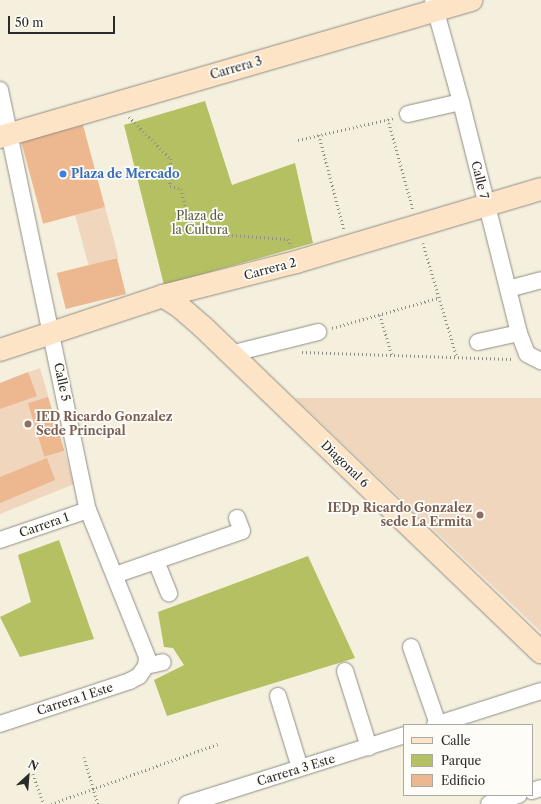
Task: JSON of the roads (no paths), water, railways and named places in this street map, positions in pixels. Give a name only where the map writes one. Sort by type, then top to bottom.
[{"type":"street","name":"Carrera 3","points":[[5,135],[120,102],[434,5],[472,0]]},
{"type":"street","name":"Calle 7","points":[[434,5],[461,102],[518,333],[523,347],[536,359]]},
{"type":"street","name":"Calle 5","points":[[0,90],[5,135],[51,333],[88,510],[143,645],[147,657],[146,666]]},
{"type":"street","points":[[408,114],[461,102]]},
{"type":"street","name":"Carrera 2","points":[[0,350],[163,296],[296,262],[541,189]]},
{"type":"street","points":[[508,289],[541,280]]},
{"type":"street","name":"Diagonal 6","points":[[163,296],[180,307],[230,354],[541,652]]},
{"type":"street","points":[[230,354],[318,332]]},
{"type":"street","points":[[478,342],[518,333]]},
{"type":"street","name":"Carrera 1","points":[[0,540],[88,510]]},
{"type":"street","points":[[115,574],[242,532],[237,518]]},
{"type":"street","points":[[156,560],[169,593]]},
{"type":"street","points":[[411,647],[436,724],[541,691]]},
{"type":"street","points":[[146,666],[163,662]]},
{"type":"street","name":"Carrera 1 Este","points":[[0,724],[130,681],[139,676],[146,666]]},
{"type":"street","points":[[345,671],[369,747]]},
{"type":"street","points":[[278,696],[300,768]]},
{"type":"street","name":"Carrera 3 Este","points":[[187,804],[403,735]]},
{"type":"street","points":[[489,804],[516,796]]},
{"type":"place","name":"Plaza de Mercado","points":[[63,174]]},
{"type":"place","name":"IED Ricardo Gonzalez Sede Principal","points":[[28,424]]},
{"type":"place","name":"IEDp Ricardo Gonzalez sede La Ermita","points":[[480,515]]},
{"type":"park label","name":"Plaza de la Cultura","points":[[200,223]]}]
